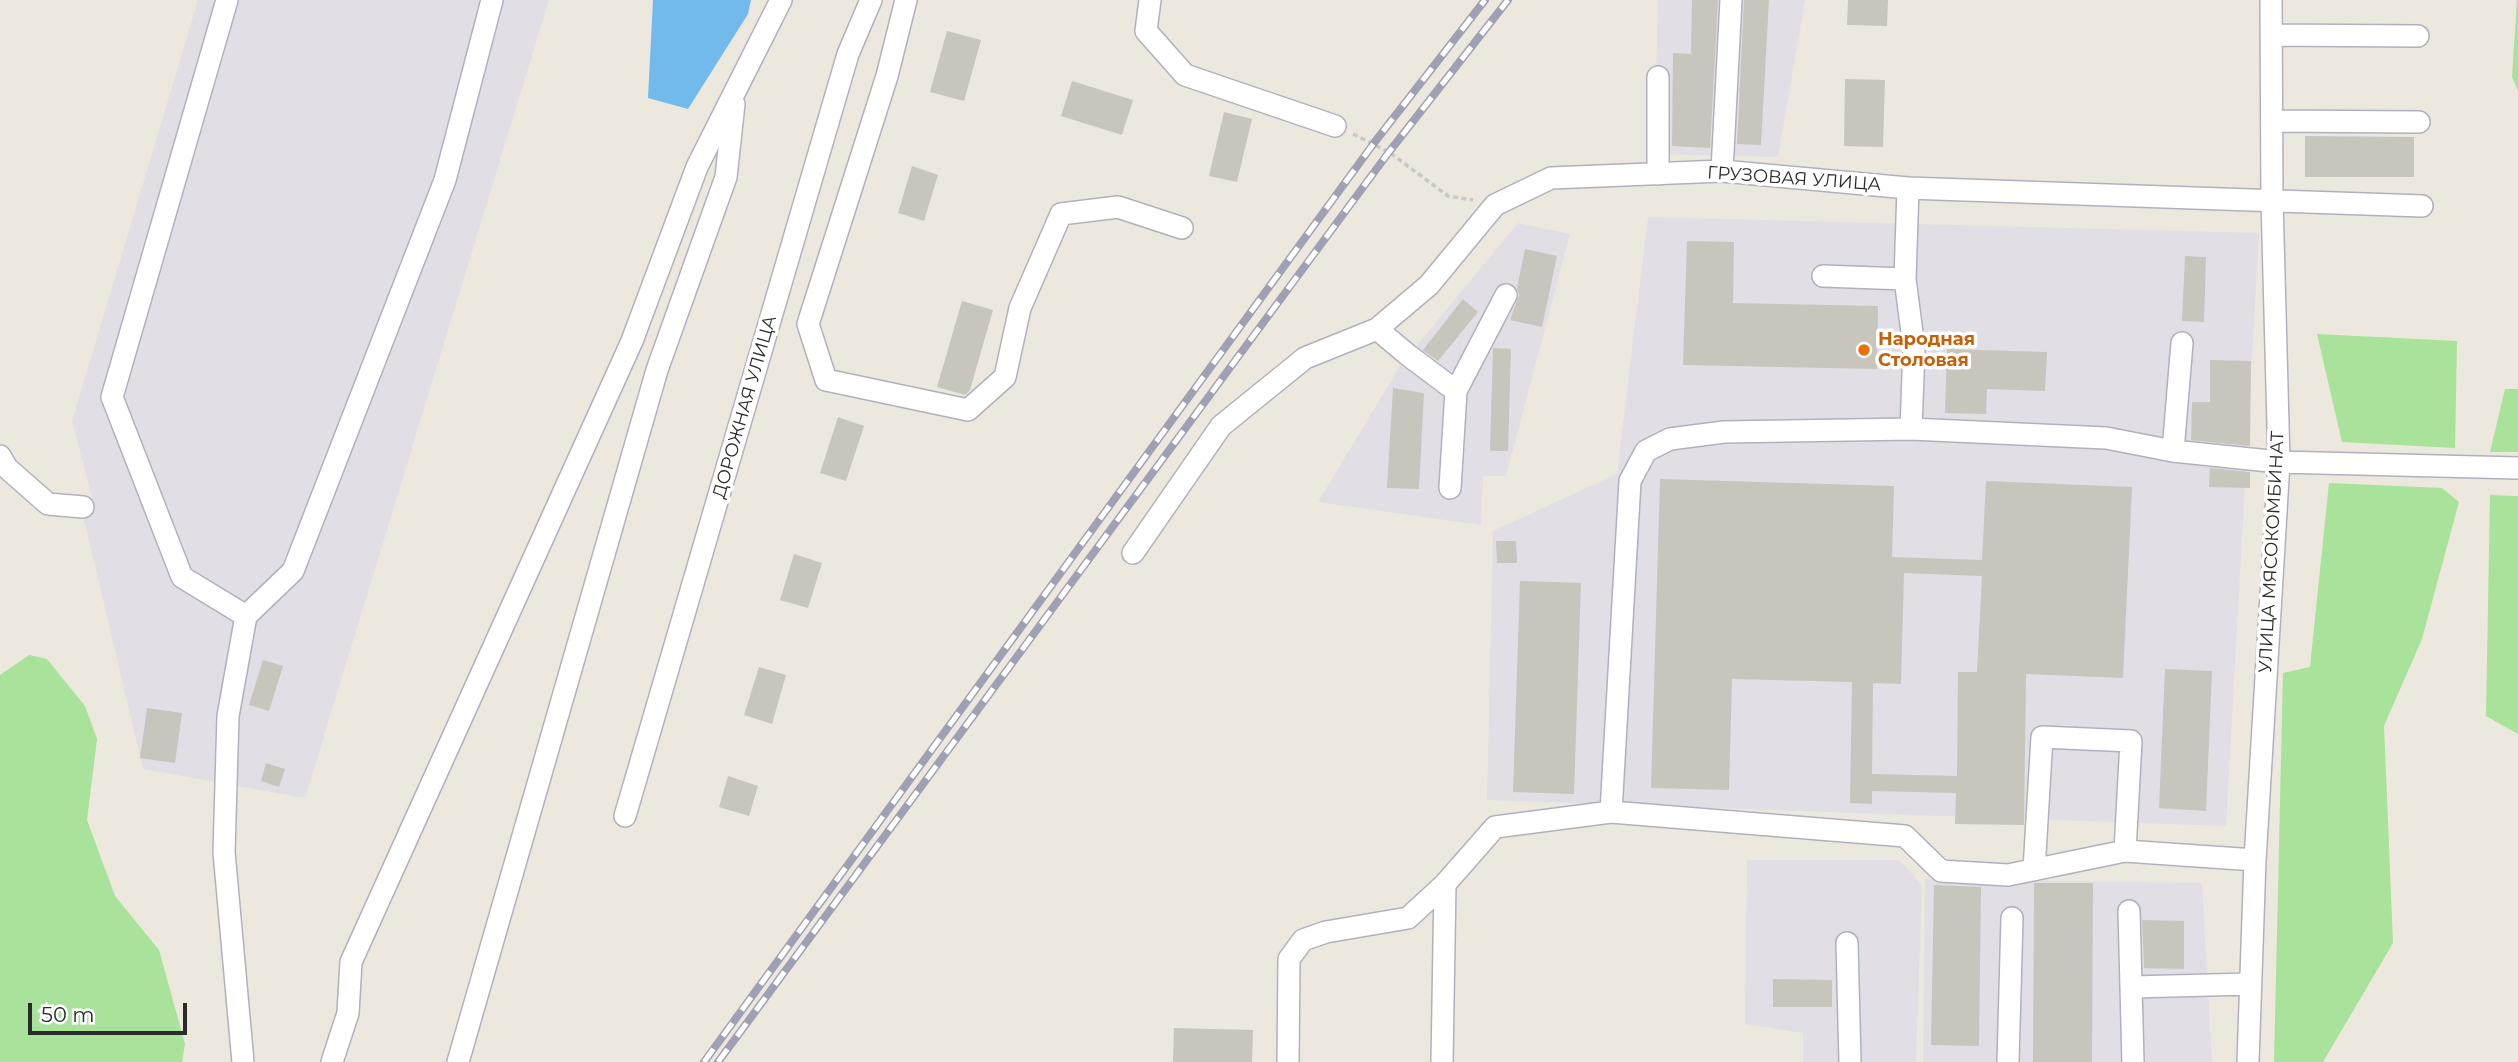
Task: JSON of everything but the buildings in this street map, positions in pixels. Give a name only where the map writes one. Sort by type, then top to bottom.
[{"type":"street","points":[[227,0],[112,397],[182,577],[246,616]]},
{"type":"street","points":[[243,1062],[224,852],[228,716],[246,616],[293,571],[445,180],[492,0]]},
{"type":"street","points":[[332,1062],[348,1013],[351,962],[626,354],[697,167],[781,0]]},
{"type":"street","name":"ДОРОЖНАЯ УЛИЦА","points":[[625,817],[848,54],[871,0]]},
{"type":"street","points":[[905,0],[887,76],[808,324],[826,380],[968,410],[1005,377],[1020,308],[1060,214],[1118,207],[1182,228]]},
{"type":"street","points":[[1150,0],[1146,31],[1185,75],[1335,126]]},
{"type":"street","points":[[1722,171],[1731,0]]},
{"type":"street","name":"УЛИЦА МЯСОКОМБИНАТ","points":[[2248,1062],[2255,860],[2279,462],[2272,200],[2271,0]]},
{"type":"street","points":[[2271,35],[2418,36]]},
{"type":"street","points":[[1658,76],[1658,174]]},
{"type":"street","points":[[458,1062],[657,370],[726,177],[736,89]]},
{"type":"street","points":[[2272,121],[2419,122]]},
{"type":"street","name":"ГРУЗОВАЯ УЛИЦА","points":[[1133,554],[1221,426],[1305,358],[1377,329],[1429,285],[1496,205],[1551,178],[1722,171],[1908,188],[2421,206]]},
{"type":"street","points":[[1908,188],[1905,279],[1914,348],[1911,429]]},
{"type":"street","points":[[1823,276],[1905,279]]},
{"type":"street","points":[[1450,488],[1456,391],[1506,295]]},
{"type":"street","points":[[1377,329],[1456,391]]},
{"type":"street","points":[[2173,451],[2182,343]]},
{"type":"street","points":[[1611,812],[1630,481],[1646,451],[1670,439],[1724,432],[1911,429],[2106,438],[2173,451],[2279,462],[2518,468]]},
{"type":"street","points":[[0,456],[7,468],[48,504],[83,507]]},
{"type":"street","points":[[2034,870],[2042,737],[2131,741],[2125,851]]},
{"type":"street","points":[[1288,1062],[1289,959],[1303,940],[1326,932],[1408,918],[1445,884],[1495,827],[1611,812],[1905,836],[1941,872],[2008,876],[2125,851],[2255,860]]},
{"type":"street","points":[[1442,1062],[1445,884]]},
{"type":"street","points":[[2129,911],[2133,1062]]},
{"type":"street","points":[[2008,1062],[2012,918]]},
{"type":"street","points":[[1847,943],[1850,1062]]},
{"type":"street","points":[[2132,987],[2250,984]]},
{"type":"path","points":[[1335,126],[1389,152],[1448,196],[1496,205]]},
{"type":"shaded area","points":[[198,0],[549,0],[305,798],[143,769],[84,519],[92,497],[72,421]]},
{"type":"shaded area","points":[[1658,0],[1805,0],[1778,157],[1654,154]]},
{"type":"shaded area","points":[[1648,217],[2259,233],[2226,826],[1487,800],[1493,531],[1617,474]]},
{"type":"shaded area","points":[[1518,223],[1570,234],[1506,476],[1483,476],[1481,525],[1318,502],[1400,366]]},
{"type":"shaded area","points":[[1747,860],[1899,860],[1922,885],[1916,1062],[1803,1062],[1803,1033],[1745,1024]]},
{"type":"shaded area","points":[[1925,879],[2202,883],[2212,1062],[1923,1062]]},
{"type":"green space","points":[[2518,0],[2518,91],[2512,77]]},
{"type":"green space","points":[[2317,334],[2457,341],[2455,448],[2342,442]]},
{"type":"green space","points":[[2505,389],[2518,389],[2518,452],[2490,452]]},
{"type":"green space","points":[[2329,483],[2442,488],[2459,502],[2422,639],[2384,726],[2393,943],[2323,1062],[2274,1062],[2283,673],[2310,667]]},
{"type":"green space","points":[[2490,495],[2518,496],[2518,734],[2486,716]]},
{"type":"green space","points":[[29,655],[47,659],[85,706],[97,739],[87,820],[115,896],[159,950],[185,1044],[182,1062],[0,1062],[0,675]]},
{"type":"water","points":[[653,0],[751,0],[748,14],[688,109],[648,98]]},
{"type":"railway","points":[[704,1062],[1374,143],[1485,0]]},
{"type":"railway","points":[[718,1062],[1389,152],[1508,0]]},
{"type":"place","name":"Народная Столовая","points":[[1864,350]]}]
